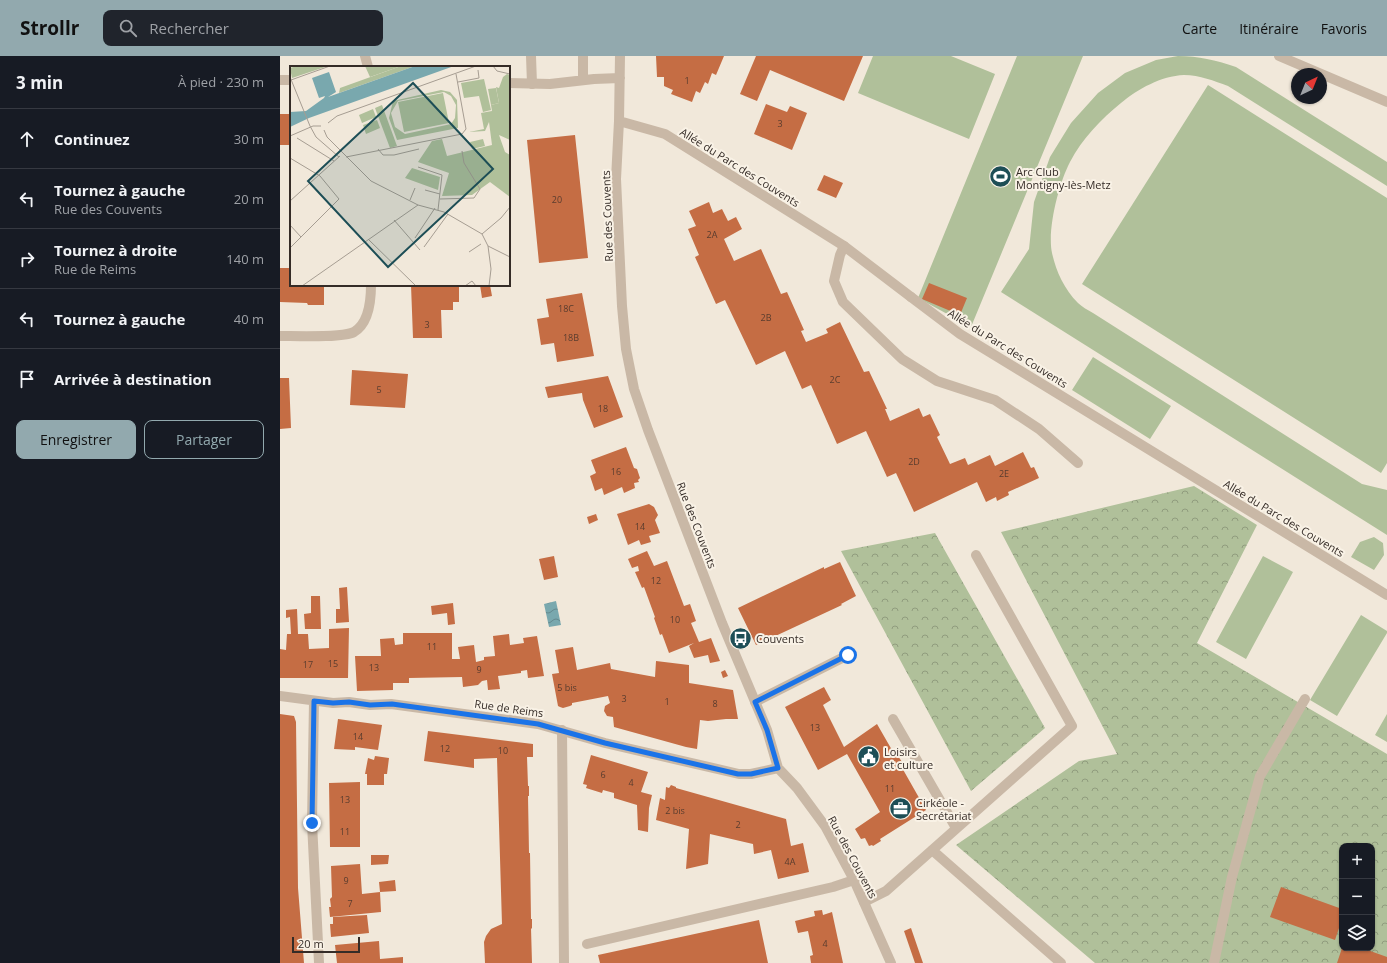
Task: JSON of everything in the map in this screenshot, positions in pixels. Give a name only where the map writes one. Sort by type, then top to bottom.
[{"type":"street","points":[[365,56],[368,66]]},
{"type":"street","points":[[531,56],[532,84]]},
{"type":"street","points":[[583,56],[583,80]]},
{"type":"street","name":"Rue des Couvents","points":[[620,56],[616,179],[626,349],[634,389],[648,430],[722,623],[767,730],[778,768],[797,788],[825,826],[854,880],[891,963]]},
{"type":"street","points":[[1279,56],[1387,102]]},
{"type":"street","points":[[510,83],[532,84],[620,78]]},
{"type":"street","name":"Allée du Parc des Couvents","points":[[619,121],[665,134],[844,246],[960,334],[1387,595]]},
{"type":"street","points":[[844,246],[840,255],[834,281],[843,302],[902,359],[938,381],[995,400],[1039,429],[1078,463]]},
{"type":"street","points":[[280,336],[338,336],[354,332],[365,321],[371,300],[371,286]]},
{"type":"street","points":[[864,902],[886,891],[1072,726],[976,555]]},
{"type":"street","points":[[755,702],[848,655]]},
{"type":"street","name":"Rue de Reims","points":[[280,696],[333,703],[349,702],[370,705],[392,704],[538,724],[605,743],[738,774],[751,774],[778,768]]},
{"type":"street","points":[[1214,963],[1232,877],[1260,776],[1305,699]]},
{"type":"street","points":[[314,701],[312,823],[319,963]]},
{"type":"street","points":[[893,719],[956,828]]},
{"type":"street","points":[[562,730],[564,963]]},
{"type":"street","points":[[932,850],[1061,963]]},
{"type":"street","points":[[587,944],[833,887],[854,880]]},
{"type":"green space","points":[[873,56],[951,56],[995,74],[969,139],[858,93]]},
{"type":"green space","name":"Arc Club Montigny-lès-Metz","points":[[1017,56],[1083,56],[971,327],[918,298]]},
{"type":"green space","points":[[1178,56],[1193,57],[1221,62],[1236,67],[1291,102],[1291,104],[1295,104],[1387,162],[1387,186],[1228,86],[1196,76],[1184,75],[1167,78],[1142,88],[1114,109],[1086,137],[1070,162],[1058,194],[1051,232],[1052,253],[1058,273],[1073,298],[1083,307],[1362,484],[1387,490],[1387,535],[1001,292],[1029,249],[1034,202],[1050,157],[1071,123],[1098,93],[1125,73],[1156,60]]},
{"type":"green space","points":[[1208,85],[1387,198],[1387,463],[1381,473],[1082,284]]},
{"type":"green space","points":[[1093,357],[1171,406],[1150,439],[1072,390]]},
{"type":"green space","points":[[1194,486],[1257,525],[1197,643],[1387,754],[1387,963],[1095,963],[956,845],[1079,761],[1117,754],[1001,532]]},
{"type":"green space","points":[[935,533],[1045,728],[971,791],[841,551]]},
{"type":"green space","points":[[1374,537],[1383,543],[1384,555],[1374,570],[1351,557],[1360,542]]},
{"type":"green space","points":[[1263,556],[1293,572],[1246,659],[1216,642]]},
{"type":"green space","points":[[1361,615],[1387,631],[1387,633],[1337,716],[1310,700]]},
{"type":"green space","points":[[1387,714],[1387,742],[1375,735]]},
{"type":"water","points":[[556,601],[561,625],[549,627],[544,604]]},
{"type":"building","points":[[656,56],[724,56],[716,75],[712,73],[708,84],[705,82],[700,93],[696,91],[692,102],[671,94],[673,90],[664,86],[664,77],[657,77]]},
{"type":"building","points":[[756,56],[863,56],[844,101],[770,70],[757,101],[740,94]]},
{"type":"building","points":[[766,104],[787,112],[790,106],[807,113],[792,150],[754,134]]},
{"type":"building","points":[[280,114],[290,114],[290,145],[280,145]]},
{"type":"building","points":[[575,135],[588,258],[539,263],[527,140]]},
{"type":"building","points":[[824,175],[843,183],[836,198],[817,190]]},
{"type":"building","points":[[709,202],[713,213],[722,209],[728,221],[736,217],[742,229],[724,239],[734,261],[761,249],[781,294],[787,292],[804,330],[801,331],[806,342],[828,333],[826,329],[840,322],[864,372],[869,371],[887,409],[885,409],[890,421],[919,408],[923,417],[930,414],[940,435],[937,437],[950,464],[965,458],[968,465],[990,455],[995,466],[1023,452],[1031,468],[1034,467],[1039,478],[1008,492],[1009,495],[997,501],[996,497],[986,502],[977,482],[914,512],[896,473],[887,477],[866,431],[837,444],[811,385],[802,389],[785,351],[756,365],[725,300],[716,304],[695,257],[699,255],[688,229],[696,226],[689,211]]},
{"type":"building","points":[[280,268],[290,268],[290,286],[324,286],[324,305],[280,302]]},
{"type":"building","points":[[929,283],[967,298],[960,315],[922,299]]},
{"type":"building","points":[[411,286],[459,286],[459,302],[453,302],[453,310],[441,310],[442,338],[413,338]]},
{"type":"building","points":[[480,286],[490,286],[492,296],[482,298]]},
{"type":"building","points":[[582,293],[594,356],[557,362],[554,343],[541,345],[537,319],[549,317],[546,299]]},
{"type":"building","points":[[352,370],[408,374],[405,408],[350,405]]},
{"type":"building","points":[[608,376],[623,417],[594,428],[583,400],[582,393],[548,398],[545,387]]},
{"type":"building","points":[[280,378],[289,378],[291,428],[280,429]]},
{"type":"building","points":[[626,447],[634,468],[637,469],[640,478],[638,480],[639,482],[634,483],[635,488],[624,493],[622,487],[604,495],[602,488],[595,491],[590,476],[596,473],[591,460]]},
{"type":"building","points":[[649,504],[654,507],[658,515],[655,520],[660,533],[649,536],[651,542],[641,545],[639,540],[628,545],[617,514]]},
{"type":"building","points":[[596,514],[598,520],[589,524],[587,517]]},
{"type":"building","points":[[647,551],[654,566],[667,561],[684,606],[690,604],[696,621],[691,623],[699,642],[711,638],[720,661],[710,663],[708,655],[694,658],[689,646],[694,643],[669,653],[662,634],[660,635],[644,587],[642,588],[635,572],[639,571],[638,566],[632,568],[628,559]]},
{"type":"building","points":[[554,556],[558,577],[544,580],[539,559]]},
{"type":"building","points":[[840,562],[856,596],[841,604],[842,605],[756,645],[738,608],[824,567],[824,569]]},
{"type":"building","points":[[347,587],[349,622],[336,623],[336,609],[340,609],[339,588]]},
{"type":"building","points":[[311,596],[320,596],[321,629],[305,629],[304,614],[311,613]]},
{"type":"building","points":[[453,603],[455,624],[448,625],[447,613],[432,615],[431,606]]},
{"type":"building","points":[[297,609],[298,634],[308,634],[309,649],[329,648],[329,629],[349,628],[348,678],[280,678],[280,649],[286,650],[287,634],[291,634],[290,617],[286,618],[286,610]]},
{"type":"building","points":[[403,633],[452,633],[452,659],[460,659],[458,647],[474,645],[476,662],[484,660],[484,657],[495,656],[493,636],[509,634],[510,645],[524,643],[523,638],[537,636],[544,676],[528,678],[527,670],[521,671],[521,673],[498,676],[500,689],[488,690],[487,680],[482,681],[478,685],[463,687],[462,677],[409,678],[409,683],[393,683],[393,690],[357,691],[355,656],[381,656],[380,639],[394,638],[395,645],[403,644]]},
{"type":"building","points":[[573,647],[577,670],[610,663],[611,669],[655,677],[656,661],[689,665],[689,683],[733,690],[738,719],[708,721],[700,720],[697,749],[614,727],[613,717],[607,716],[604,711],[605,706],[610,703],[608,696],[572,703],[572,705],[563,708],[560,707],[558,706],[552,674],[559,673],[555,650]]},
{"type":"building","points":[[725,670],[728,676],[723,678],[721,672]]},
{"type":"building","points":[[824,687],[831,700],[823,705],[844,747],[877,724],[896,757],[898,756],[904,765],[901,766],[926,810],[880,839],[881,841],[873,846],[869,846],[865,838],[861,839],[855,829],[880,812],[847,754],[818,770],[785,707]]},
{"type":"building","points":[[280,714],[294,716],[296,722],[298,888],[304,963],[280,963]]},
{"type":"building","points":[[338,719],[382,725],[378,750],[355,747],[355,750],[334,749]]},
{"type":"building","points":[[428,731],[533,744],[533,757],[527,757],[529,786],[532,963],[485,963],[484,942],[486,936],[491,929],[502,924],[497,758],[474,759],[474,768],[424,761]]},
{"type":"building","points":[[591,755],[648,772],[641,792],[652,795],[649,808],[648,832],[638,830],[637,805],[614,798],[614,793],[603,790],[602,793],[586,788],[587,785],[583,784]]},
{"type":"building","points":[[375,756],[389,758],[387,774],[384,774],[384,785],[367,785],[367,774],[365,774],[368,758],[374,760]]},
{"type":"building","points":[[360,782],[360,847],[330,847],[329,783]]},
{"type":"building","points":[[671,785],[676,788],[786,819],[791,846],[803,843],[809,872],[778,879],[771,850],[754,854],[753,844],[710,834],[708,864],[686,869],[689,829],[656,820],[660,798],[665,800],[666,787],[669,788]]},
{"type":"building","points":[[371,855],[389,855],[388,864],[371,865]]},
{"type":"building","points":[[360,864],[362,894],[380,892],[381,912],[330,917],[329,907],[331,907],[330,899],[332,897],[331,866]]},
{"type":"building","points":[[395,880],[396,891],[380,892],[379,882]]},
{"type":"building","points":[[1281,887],[1339,908],[1339,928],[1335,940],[1270,917]]},
{"type":"building","points":[[822,910],[823,915],[832,912],[843,963],[811,963],[810,956],[813,955],[808,931],[798,933],[795,921],[815,916],[814,911]]},
{"type":"building","points":[[367,915],[369,933],[331,937],[330,924],[333,924],[333,917]]},
{"type":"building","points":[[759,920],[768,963],[600,963],[598,955]]},
{"type":"building","points":[[911,928],[923,963],[915,963],[904,931]]},
{"type":"building","points":[[379,941],[380,959],[403,957],[403,963],[337,963],[335,945]]},
{"type":"building","points":[[1341,951],[1370,951],[1387,957],[1387,963],[1337,963]]},
{"type":"place","name":"Arc Club Montigny-lès-Metz","points":[[1000,177]]},
{"type":"place","name":"Couvents","points":[[740,638]]},
{"type":"place","name":"Loisirs et culture","points":[[868,757]]},
{"type":"place","name":"Cirkéole - Secrétariat","points":[[901,808]]},
{"type":"route","points":[[312,823],[314,701],[333,703],[349,702],[370,705],[392,704],[538,724],[605,743],[738,774],[751,774],[778,768],[767,730],[755,702],[848,655]]}]
